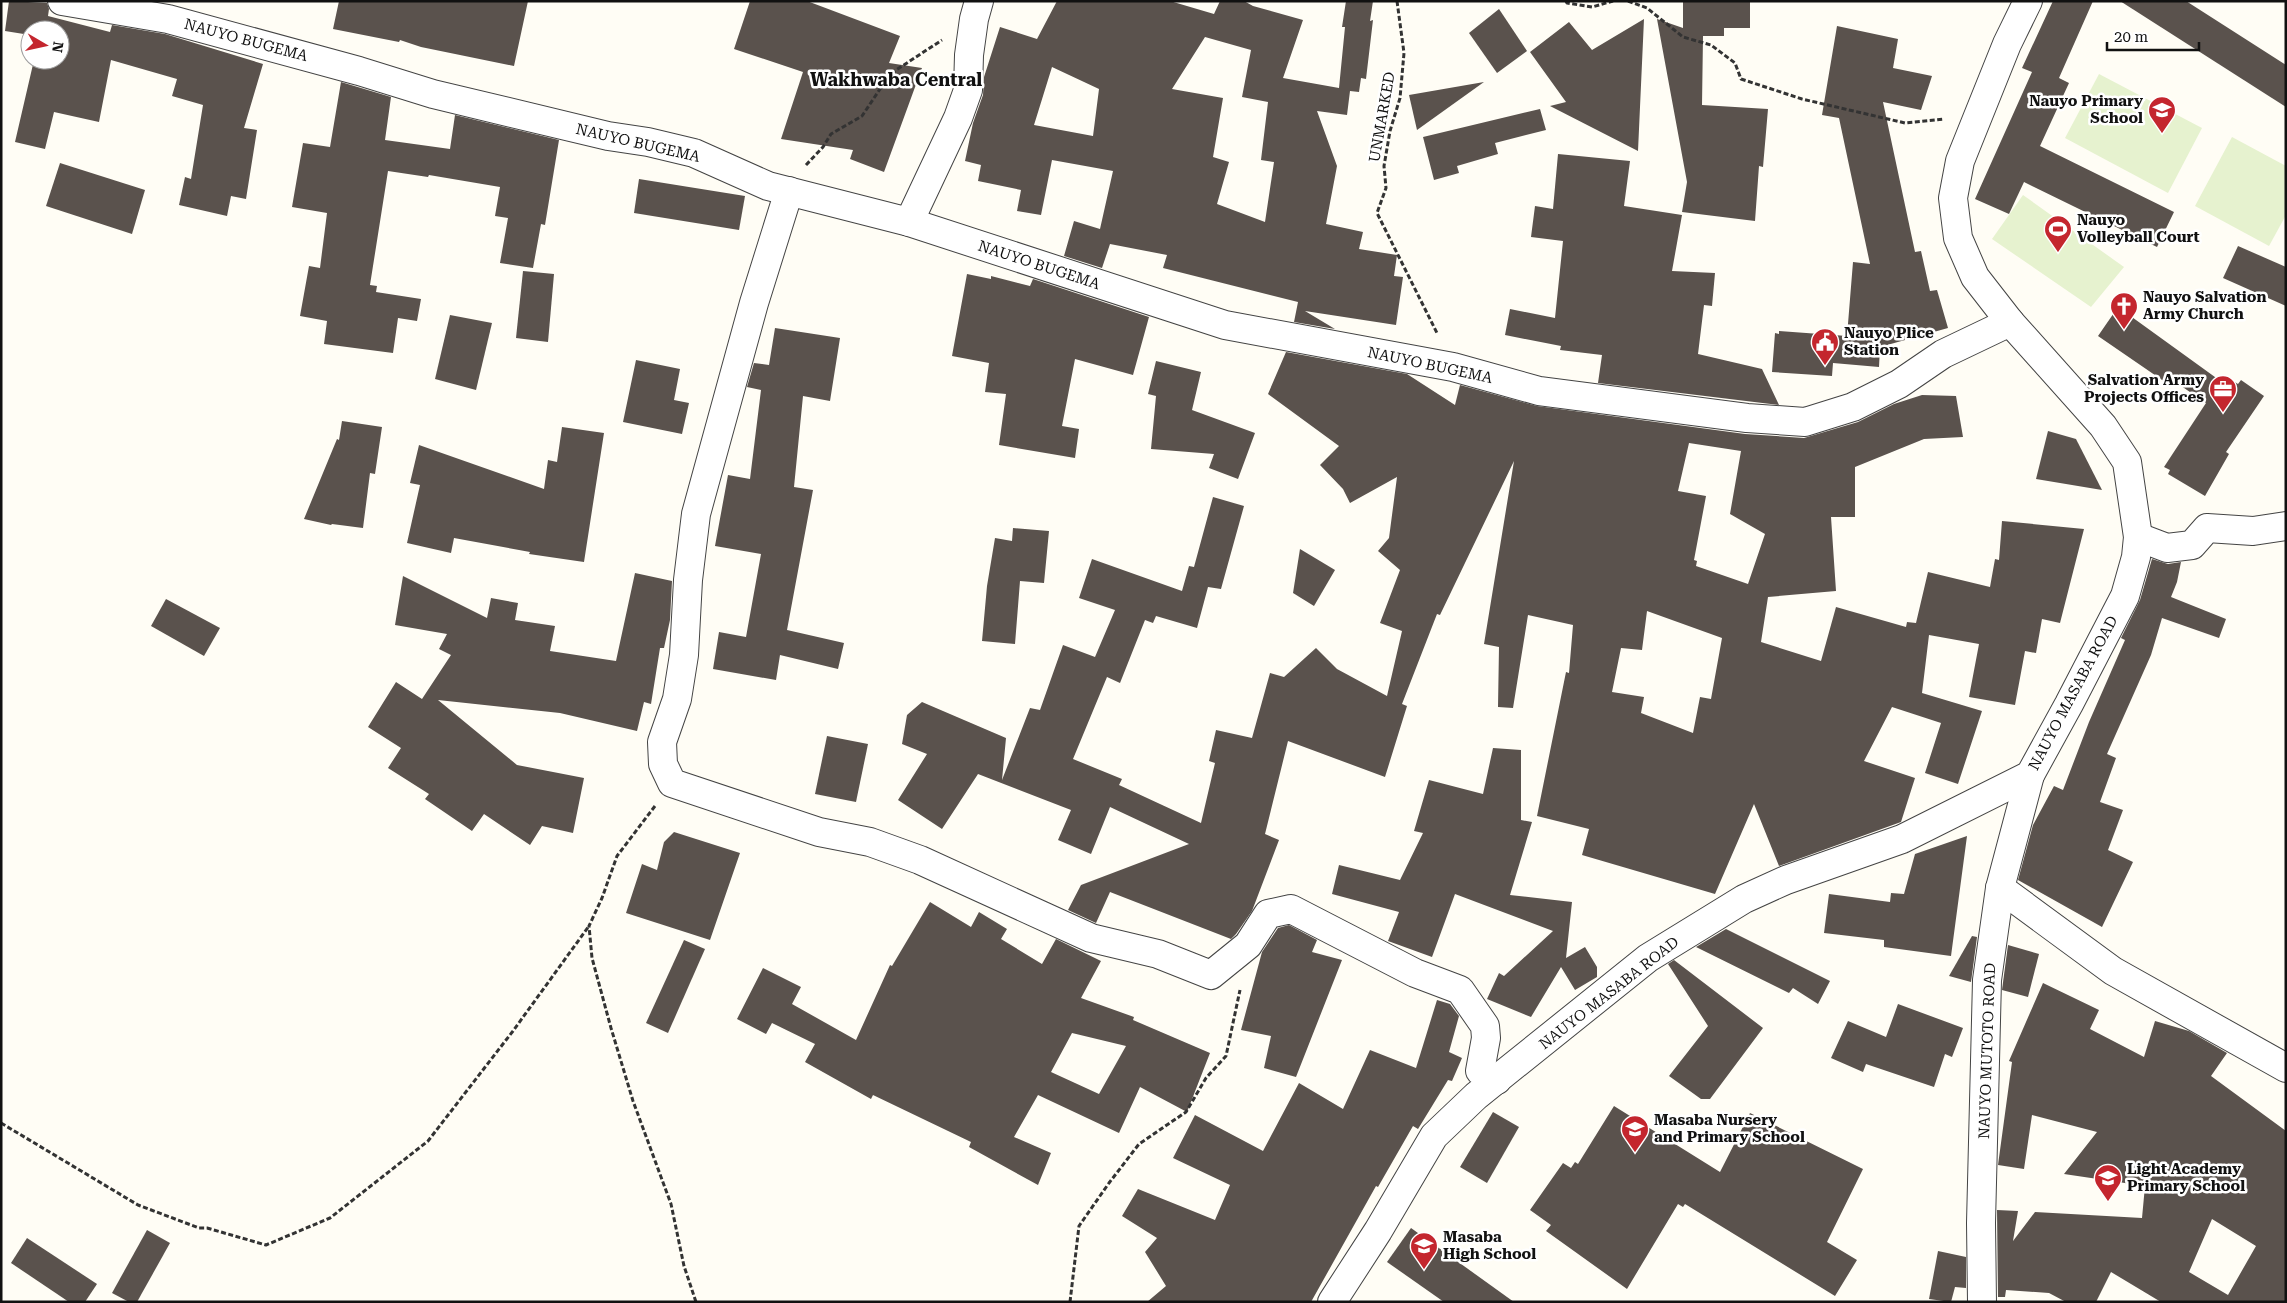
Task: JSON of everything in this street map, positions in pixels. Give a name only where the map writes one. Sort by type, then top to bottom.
[{"type":"street","name":"NAUYO BUGEMA","points":[[62,1],[177,21],[359,71],[433,94],[608,136],[648,142],[694,153],[768,186],[909,222],[1225,325],[1453,367],[1539,391],[1747,418],[1805,422],[1853,407],[1899,384],[1943,354],[2010,322]]},
{"type":"street","name":"NAUYO MASABA ROAD","points":[[1332,1302],[1378,1231],[1434,1136],[1476,1096],[1648,958],[1744,899],[1786,880],[1902,839],[2030,775],[2125,596],[2136,557],[2138,537],[2127,462],[2103,426],[2010,322],[1975,277],[1958,238],[1953,198],[1960,161],[1980,116],[2007,44],[2028,1]]},
{"type":"street","points":[[909,222],[958,118],[968,90],[969,56],[976,10]]},
{"type":"street","points":[[789,191],[754,303],[696,514],[688,580],[684,655],[676,699],[662,742],[663,764],[672,783],[819,832],[878,845],[920,860],[1091,938],[1158,954],[1212,975],[1248,945],[1268,914],[1291,909],[1415,973],[1460,990],[1485,1026],[1486,1038],[1480,1071],[1497,1080]]},
{"type":"street","points":[[2138,537],[2167,548],[2192,545],[2207,528],[2254,531],[2286,526]]},
{"type":"street","name":"NAUYO MUTOTO ROAD","points":[[1982,1302],[1981,1224],[1987,980],[2000,888],[2030,775]]},
{"type":"street","points":[[2000,888],[2113,971],[2286,1068]]},
{"type":"path","name":"UNMARKED","points":[[1397,1],[1404,53],[1400,98],[1390,131],[1384,166],[1386,188],[1377,213],[1406,268],[1453,367]]},
{"type":"path","points":[[1566,1],[1566,3],[1592,7],[1613,1]]},
{"type":"path","points":[[1628,1],[1646,8],[1683,37],[1711,45],[1735,63],[1741,79],[1802,99],[1905,124],[1980,116]]},
{"type":"path","points":[[789,191],[807,162],[823,147],[831,134],[862,116],[890,74],[976,10]]},
{"type":"path","points":[[1,1123],[138,1205],[199,1228],[208,1228],[266,1245],[330,1218],[428,1141],[513,1032],[589,926],[602,898],[617,856],[672,783]]},
{"type":"path","points":[[589,926],[592,958],[610,1028],[633,1102],[672,1204],[684,1266],[696,1302]]},
{"type":"path","points":[[1070,1302],[1079,1226],[1139,1144],[1186,1112],[1206,1078],[1226,1056],[1248,945]]},
{"type":"green space","points":[[2099,74],[2202,128],[2168,193],[2065,138]]},
{"type":"green space","points":[[2232,137],[2286,166],[2286,215],[2269,246],[2195,206]]},
{"type":"green space","name":"Nauyo Volleyball Court","points":[[2023,195],[2124,267],[2091,307],[1992,239]]},
{"type":"building","points":[[9,1],[47,3],[49,9],[48,16],[64,20],[20,20],[20,33],[5,31]]},
{"type":"building","points":[[339,1],[528,1],[514,66],[421,47],[400,40],[399,42],[333,29]]},
{"type":"building","points":[[750,1],[807,1],[900,36],[889,63],[922,68],[884,172],[850,159],[853,150],[781,139],[803,72],[734,49]]},
{"type":"building","points":[[1057,1],[1170,1],[1214,14],[1220,1],[1244,1],[1253,6],[1303,20],[1283,78],[1339,88],[1345,27],[1342,27],[1346,1],[1373,1],[1370,21],[1373,20],[1366,79],[1361,78],[1359,92],[1350,91],[1347,115],[1317,111],[1337,166],[1326,224],[1363,232],[1359,249],[1397,255],[1394,276],[1403,277],[1396,325],[1305,311],[1335,329],[1294,322],[1298,302],[1163,268],[1167,255],[1110,244],[1102,268],[1064,256],[1074,221],[1100,229],[1113,171],[1052,160],[1041,215],[1017,211],[1021,190],[978,181],[981,165],[965,161],[973,123],[983,95],[984,77],[1000,27],[1037,39]],"holes":[[[1205,37],[1251,50],[1242,97],[1268,102],[1261,160],[1274,162],[1265,222],[1217,204],[1229,162],[1213,157],[1223,98],[1172,89]],[[1052,67],[1099,89],[1093,136],[1034,125]]]},
{"type":"building","points":[[1683,1],[1750,1],[1750,28],[1724,28],[1724,36],[1703,36],[1702,105],[1768,109],[1763,167],[1759,166],[1755,221],[1682,212],[1687,182],[1657,19],[1683,28]]},
{"type":"building","points":[[2053,1],[2093,1],[2059,78],[2069,83],[2040,146],[2174,212],[2157,247],[2024,182],[2009,214],[1975,199],[2032,72],[2022,68]]},
{"type":"building","points":[[2120,1],[2186,1],[2286,65],[2286,107]]},
{"type":"building","points":[[1499,9],[1527,51],[1497,73],[1469,33]]},
{"type":"building","points":[[1644,19],[1638,151],[1550,106],[1566,102],[1530,52],[1569,22],[1592,50]]},
{"type":"building","points":[[70,22],[110,32],[112,25],[165,34],[263,64],[244,128],[257,130],[246,199],[231,196],[227,216],[179,205],[185,177],[191,179],[203,105],[172,96],[177,79],[111,60],[99,122],[54,112],[45,149],[15,142],[32,70],[70,70]]},
{"type":"building","points":[[1837,26],[1898,39],[1893,68],[1932,76],[1921,110],[1883,102],[1915,252],[1921,251],[1930,291],[1937,290],[1948,328],[1880,347],[1879,367],[1833,363],[1832,376],[1772,372],[1775,333],[1779,334],[1779,331],[1847,336],[1853,262],[1870,264],[1839,118],[1822,115]]},
{"type":"building","points":[[341,82],[391,97],[385,140],[450,149],[455,115],[559,140],[545,225],[541,224],[533,268],[500,263],[508,218],[495,216],[500,187],[429,175],[428,177],[388,171],[370,285],[377,286],[376,292],[421,299],[417,321],[398,318],[393,353],[324,344],[327,321],[300,316],[309,266],[320,268],[327,213],[292,207],[303,143],[330,147]]},
{"type":"building","points":[[1484,82],[1417,130],[1409,95]]},
{"type":"building","points":[[1540,109],[1546,130],[1495,143],[1498,154],[1457,166],[1459,173],[1434,180],[1423,137]]},
{"type":"building","points":[[1558,154],[1630,161],[1624,206],[1682,215],[1672,271],[1715,273],[1712,306],[1704,305],[1698,354],[1762,369],[1779,405],[1598,383],[1602,355],[1560,350],[1561,346],[1505,335],[1510,309],[1555,318],[1563,241],[1531,237],[1535,206],[1553,209]]},
{"type":"building","points":[[60,163],[145,190],[132,234],[46,206]]},
{"type":"building","points":[[639,179],[745,196],[739,230],[634,213]]},
{"type":"building","points":[[2238,246],[2286,267],[2286,306],[2223,278]]},
{"type":"building","points":[[523,271],[554,274],[548,342],[516,338]]},
{"type":"building","points":[[967,274],[991,279],[991,276],[1030,286],[1033,279],[1149,317],[1133,375],[1075,359],[1062,426],[1079,429],[1075,458],[999,445],[1006,394],[985,392],[989,363],[952,356]]},
{"type":"building","points":[[2118,307],[2226,385],[2230,379],[2238,384],[2241,380],[2264,396],[2226,452],[2229,454],[2205,496],[2168,474],[2170,470],[2164,467],[2206,403],[2168,377],[2165,382],[2098,336]]},
{"type":"building","points":[[450,315],[492,323],[476,390],[435,379]]},
{"type":"building","points":[[775,328],[840,338],[830,401],[803,396],[794,487],[813,490],[787,630],[844,643],[838,669],[780,655],[776,680],[713,669],[719,632],[746,637],[761,554],[715,546],[728,475],[750,479],[761,390],[747,387],[754,363],[769,365]]},
{"type":"building","points":[[1286,352],[1407,374],[1455,405],[1460,385],[1537,406],[1745,434],[1804,438],[1858,422],[1894,404],[1922,395],[1956,396],[1963,437],[1924,439],[1855,467],[1855,517],[1831,517],[1836,591],[1768,597],[1761,642],[1821,661],[1836,607],[1906,627],[1907,622],[1916,623],[1928,572],[1990,587],[1995,559],[1999,560],[2002,521],[2084,529],[2060,623],[2042,619],[2036,653],[2025,651],[2015,705],[1969,697],[1979,644],[1929,635],[1922,693],[1982,711],[1958,784],[1925,773],[1941,723],[1892,707],[1864,761],[1915,778],[1901,822],[1779,866],[1754,804],[1715,894],[1582,855],[1589,829],[1537,816],[1566,672],[1569,673],[1573,625],[1528,615],[1513,708],[1498,707],[1499,647],[1484,644],[1514,461],[1440,615],[1437,614],[1402,704],[1407,706],[1385,777],[1288,741],[1265,834],[1279,840],[1252,911],[1231,939],[1110,892],[1096,923],[1068,910],[1081,885],[1189,844],[1110,807],[1091,854],[1058,840],[1071,810],[978,774],[942,829],[898,800],[927,754],[902,744],[907,715],[922,702],[1006,738],[1002,780],[1030,708],[1040,710],[1063,645],[1095,657],[1115,610],[1079,598],[1092,559],[1182,591],[1189,566],[1194,567],[1213,497],[1244,506],[1221,589],[1208,587],[1197,628],[1156,616],[1153,623],[1145,620],[1120,683],[1107,677],[1073,759],[1122,779],[1119,785],[1201,823],[1215,763],[1209,761],[1216,730],[1252,738],[1270,673],[1284,677],[1316,648],[1337,669],[1387,696],[1402,631],[1380,623],[1400,570],[1378,551],[1389,538],[1397,477],[1350,503],[1343,489],[1320,465],[1339,446],[1268,394]],"holes":[[[1689,443],[1741,451],[1730,514],[1765,534],[1748,584],[1696,566],[1697,561],[1694,560],[1706,496],[1678,491]],[[1647,611],[1722,638],[1711,699],[1700,697],[1693,733],[1641,713],[1644,697],[1612,692],[1621,648],[1642,650]]]},
{"type":"building","points":[[636,360],[680,369],[674,400],[689,403],[682,434],[623,422]]},
{"type":"building","points":[[1156,361],[1201,372],[1192,410],[1255,433],[1238,479],[1209,468],[1214,454],[1151,449],[1156,396],[1148,394]]},
{"type":"building","points":[[342,421],[382,427],[375,474],[370,473],[363,528],[331,525],[304,519],[337,439],[339,440]]},
{"type":"building","points":[[562,427],[604,433],[584,562],[529,554],[530,552],[454,538],[451,553],[407,543],[420,485],[410,483],[419,445],[544,489],[548,460],[557,462]]},
{"type":"building","points":[[2048,431],[2076,439],[2102,490],[2036,479]]},
{"type":"building","points":[[1013,528],[1049,531],[1044,583],[1020,581],[1015,644],[982,641],[987,586],[995,538],[1012,541]]},
{"type":"building","points":[[1300,549],[1335,570],[1314,606],[1293,593]]},
{"type":"building","points":[[2152,559],[2168,564],[2181,562],[2177,582],[2171,597],[2226,619],[2219,638],[2162,618],[2151,655],[2107,754],[2116,758],[2100,802],[2123,810],[2108,850],[2133,862],[2102,927],[2018,880],[2033,825],[2054,786],[2063,790],[2089,722],[2125,640],[2121,638],[2140,600]]},
{"type":"building","points":[[635,573],[672,581],[670,620],[664,648],[660,648],[651,704],[644,702],[637,731],[560,713],[438,700],[517,765],[584,778],[573,833],[542,826],[530,845],[484,814],[472,831],[425,799],[429,794],[388,768],[401,748],[368,727],[396,682],[422,699],[451,655],[439,649],[447,634],[395,625],[403,576],[487,618],[491,598],[518,603],[515,620],[555,626],[550,651],[616,661]]},
{"type":"building","points":[[166,599],[220,628],[204,656],[151,626]]},
{"type":"building","points":[[827,736],[868,744],[856,802],[815,794]]},
{"type":"building","points":[[1493,748],[1521,750],[1521,820],[1532,822],[1510,895],[1572,902],[1566,958],[1585,947],[1597,967],[1597,977],[1575,990],[1561,967],[1531,1017],[1487,999],[1499,973],[1504,976],[1553,931],[1455,894],[1432,957],[1388,941],[1399,912],[1332,894],[1339,865],[1400,880],[1423,833],[1414,831],[1429,780],[1483,794]]},
{"type":"building","points":[[674,832],[740,853],[710,940],[626,913],[642,864],[657,870],[664,842]]},
{"type":"building","points":[[1967,836],[1951,956],[1884,947],[1884,940],[1824,933],[1829,894],[1890,902],[1891,893],[1904,894],[1915,854]]},
{"type":"building","points":[[930,902],[971,927],[979,912],[1007,929],[1001,939],[1042,964],[1056,939],[1101,961],[1081,998],[1134,1017],[1133,1020],[1210,1053],[1187,1112],[1140,1087],[1119,1133],[1038,1095],[1014,1137],[1051,1153],[1038,1185],[969,1147],[971,1142],[873,1095],[871,1099],[805,1062],[815,1044],[772,1023],[766,1034],[737,1019],[763,968],[801,987],[792,1004],[856,1040],[890,965],[892,966]],"holes":[[[1072,1033],[1126,1046],[1099,1094],[1051,1072]]]},
{"type":"building","points":[[1289,925],[1317,940],[1312,952],[1342,960],[1296,1077],[1264,1068],[1271,1036],[1241,1030],[1262,952],[1278,928]]},
{"type":"building","points":[[1726,929],[1830,981],[1818,1004],[1793,988],[1789,993],[1696,947]]},
{"type":"building","points":[[1972,936],[1977,937],[1971,982],[1949,976]]},
{"type":"building","points":[[684,940],[705,949],[668,1033],[646,1023]]},
{"type":"building","points":[[2008,945],[2039,954],[2028,997],[2002,990]]},
{"type":"building","points":[[1674,960],[1763,1028],[1710,1099],[1701,1099],[1669,1076],[1708,1026],[1668,964]]},
{"type":"building","points":[[2043,983],[2099,1010],[2090,1029],[2144,1057],[2155,1021],[2189,1031],[2227,1053],[2211,1076],[2286,1131],[2286,1302],[2161,1302],[2111,1272],[2096,1302],[2066,1302],[2049,1293],[2006,1290],[2005,1297],[1998,1297],[1997,1210],[2018,1211],[2013,1241],[2035,1212],[2142,1218],[2145,1186],[2064,1174],[2097,1132],[2032,1115],[2024,1169],[1998,1165],[2012,1062],[2009,1061]],"holes":[[[2212,1219],[2256,1246],[2228,1295],[2189,1272]]]},
{"type":"building","points":[[1437,1000],[1450,1004],[1459,1016],[1449,1052],[1462,1058],[1452,1081],[1448,1080],[1418,1129],[1413,1126],[1378,1187],[1376,1186],[1311,1302],[1147,1302],[1166,1286],[1145,1252],[1157,1238],[1122,1216],[1138,1189],[1215,1220],[1230,1185],[1173,1158],[1195,1115],[1263,1151],[1299,1083],[1343,1109],[1370,1050],[1416,1068]]},
{"type":"building","points":[[1898,1004],[1963,1028],[1952,1057],[1945,1054],[1934,1087],[1866,1064],[1863,1072],[1831,1058],[1848,1021],[1886,1037]]},
{"type":"building","points":[[1614,1106],[1720,1172],[1750,1113],[1863,1169],[1827,1242],[1857,1260],[1835,1296],[1685,1204],[1683,1207],[1678,1204],[1627,1289],[1546,1231],[1551,1225],[1530,1210],[1563,1163],[1571,1168],[1575,1162],[1578,1164]]},
{"type":"building","points":[[1493,1112],[1519,1127],[1487,1183],[1460,1167]]},
{"type":"building","name":"Masaba High School","points":[[1411,1228],[1514,1302],[1444,1302],[1387,1262]]},
{"type":"building","points":[[147,1230],[170,1243],[137,1302],[129,1302],[112,1293]]},
{"type":"building","points":[[27,1238],[97,1284],[85,1302],[69,1302],[11,1263]]},
{"type":"building","points":[[1938,1251],[1966,1257],[1966,1288],[1955,1287],[1951,1302],[1929,1299]]},
{"type":"place","name":"Nauyo Primary School","points":[[2162,134]]},
{"type":"place","name":"Nauyo Volleyball Court","points":[[2058,253]]},
{"type":"place","name":"Nauyo Salvation Army Church","points":[[2124,330]]},
{"type":"place","name":"Nauyo Plice Station","points":[[1825,366]]},
{"type":"place","name":"Salvation Army Projects Offices","points":[[2223,413]]},
{"type":"place","name":"Masaba Nursery and Primary School","points":[[1635,1153]]},
{"type":"place","name":"Light Academy Primary School","points":[[2108,1202]]},
{"type":"place","name":"Masaba High School","points":[[1424,1270]]},
{"type":"district","name":"Wakhwaba Central","points":[[896,80]]}]
